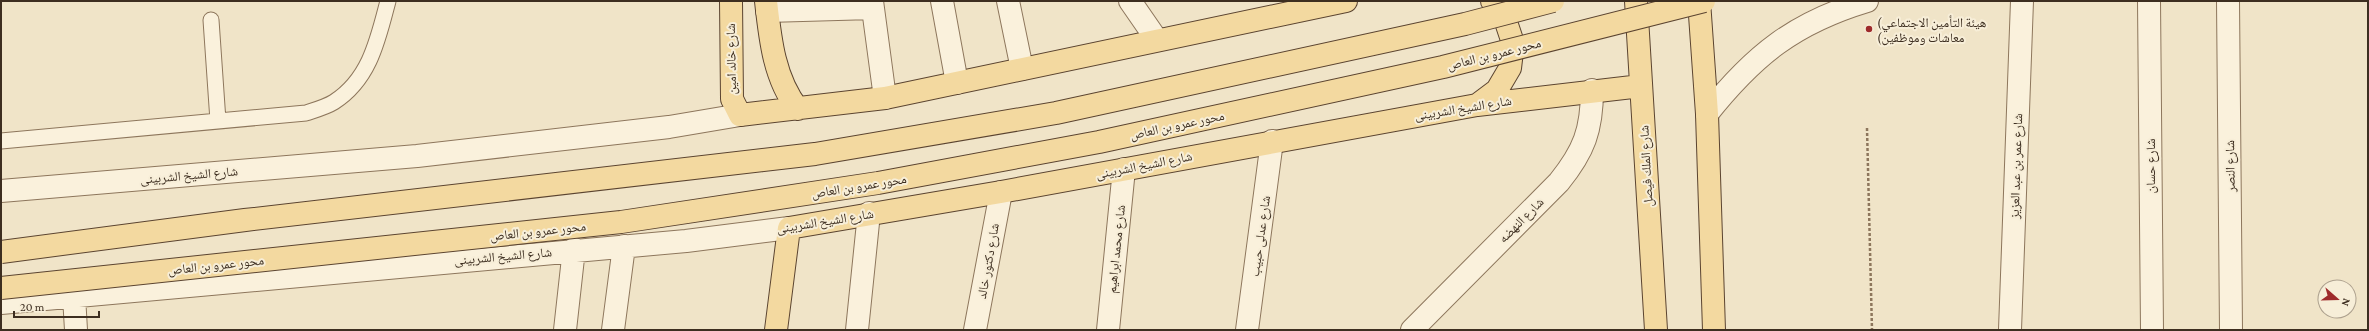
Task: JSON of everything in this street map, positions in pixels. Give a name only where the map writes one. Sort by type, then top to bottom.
[{"type":"main road","name":"شارع خالد امين","points":[[730,1],[732,99],[740,114]]},
{"type":"main road","name":"شارع الشيخ الشربينى","points":[[740,114],[798,109],[885,98],[1157,40],[1321,3],[1346,1]]},
{"type":"main road","points":[[1477,105],[1497,90],[1510,68],[1513,43],[1506,19],[1492,1]]},
{"type":"main road","points":[[1,252],[245,220],[815,154],[1056,113],[1464,24],[1553,1]]},
{"type":"main road","name":"شارع الملك فيصل","points":[[1636,1],[1656,330]]},
{"type":"main road","points":[[1699,1],[1706,114],[1714,330]]},
{"type":"main road","name":"محور عمرو بن العاص","points":[[1,288],[621,222],[885,182],[1099,142],[1443,67],[1704,1]]},
{"type":"main road","points":[[766,6],[780,80],[788,97],[798,109]]},
{"type":"main road","name":"شارع الشيخ الشربينى","points":[[789,228],[1001,192],[1272,141],[1477,105],[1592,90],[1641,86]]},
{"type":"main road","points":[[776,330],[789,228]]},
{"type":"street","points":[[942,1],[957,83]]},
{"type":"street","points":[[1008,1],[1022,69]]},
{"type":"street","points":[[1130,1],[1157,40]]},
{"type":"street","points":[[1706,114],[1734,80],[1765,52],[1802,27],[1840,9],[1868,1]]},
{"type":"street","name":"شارع عمر بن عبد العزيز","points":[[2010,330],[2022,1]]},
{"type":"street","name":"شارع حسان","points":[[2149,1],[2152,330]]},
{"type":"street","name":"شارع النصر","points":[[2228,1],[2231,330]]},
{"type":"street","points":[[766,6],[872,5],[885,98]]},
{"type":"street","name":"شارع النهضه","points":[[1412,330],[1559,182],[1575,163],[1586,140],[1592,116],[1592,90]]},
{"type":"street","name":"شارع الشيخ الشربينى","points":[[1,191],[417,156],[669,127],[740,114]]},
{"type":"street","name":"شارع عدلى حبيب","points":[[1247,330],[1272,141]]},
{"type":"street","name":"شارع محمد ابراهيم","points":[[1108,330],[1124,169]]},
{"type":"street","name":"شارع دكتور خالد","points":[[975,330],[1001,192]]},
{"type":"street","points":[[857,330],[869,214]]},
{"type":"street","name":"شارع الشيخ الشربينى","points":[[1,303],[624,246],[789,228]]},
{"type":"street","points":[[613,330],[624,246]]},
{"type":"street","points":[[565,330],[574,250]]},
{"type":"street","points":[[74,296],[76,330]]},
{"type":"lane","points":[[1,141],[306,113],[334,102],[357,83],[373,56],[388,1]]},
{"type":"lane","points":[[210,20],[218,121]]},
{"type":"path","points":[[1867,128],[1872,330]]},
{"type":"place","name":"(هيئة التأمين الاجتماعي (معاشات وموظفين","points":[[1869,29]]}]
